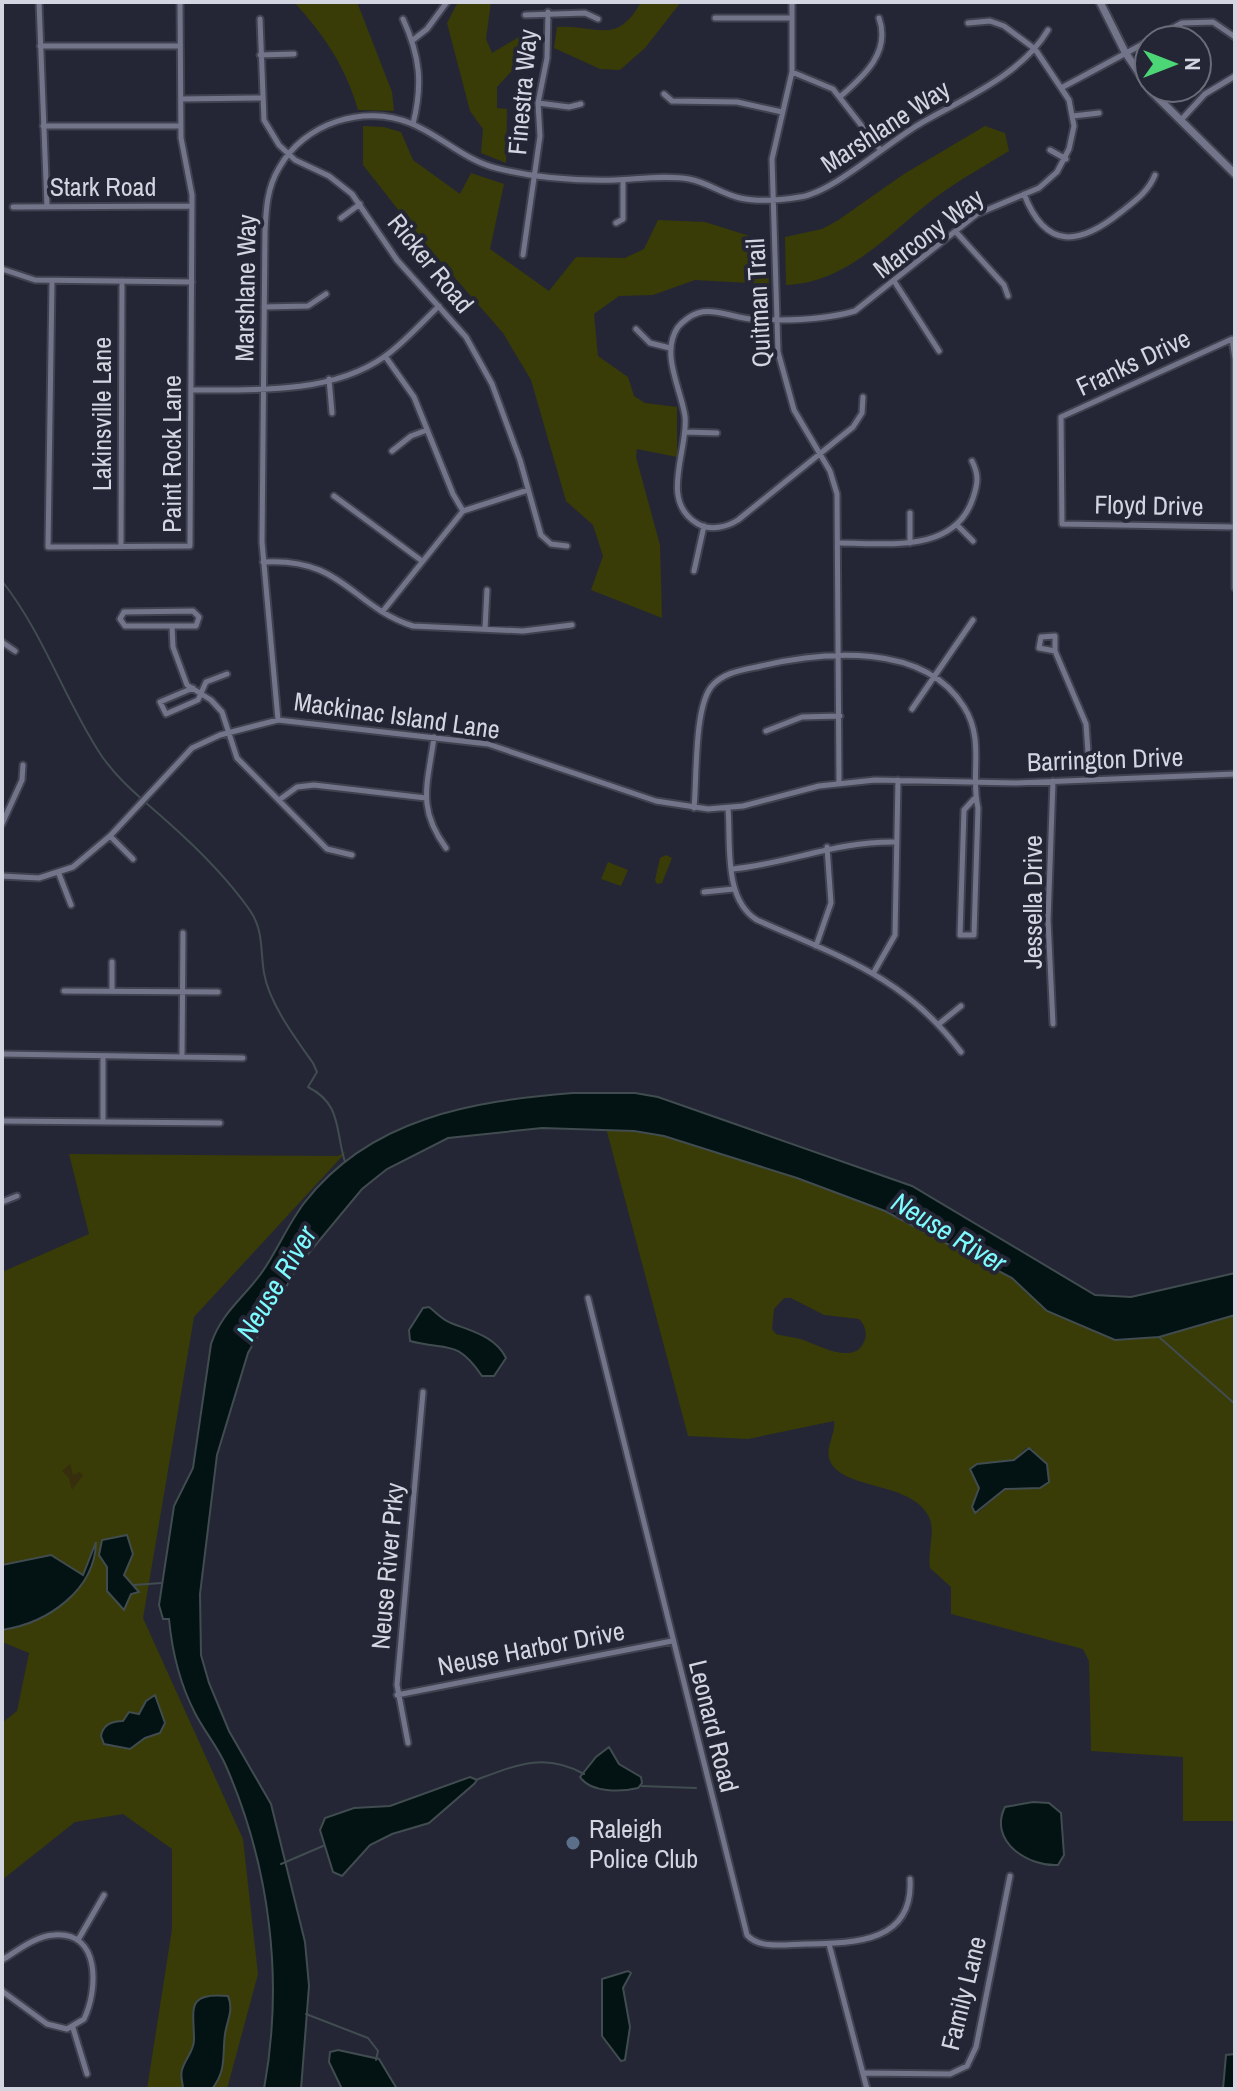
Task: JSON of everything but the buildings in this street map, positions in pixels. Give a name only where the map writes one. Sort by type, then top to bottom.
[{"type":"street","points":[[39,2],[47,206]]},
{"type":"street","name":"Paint Rock Lane","points":[[52,281],[48,547],[190,546],[192,206],[181,126],[180,2]]},
{"type":"street","points":[[413,40],[427,29],[447,2]]},
{"type":"street","name":"Quitman Trail","points":[[792,2],[792,72],[773,145],[776,319],[785,388],[837,494],[841,655],[839,783]]},
{"type":"street","points":[[1100,2],[1125,52],[1152,92],[1235,174]]},
{"type":"street","name":"Finestra Way","points":[[523,255],[540,136],[538,103],[547,58],[548,12]]},
{"type":"street","points":[[525,15],[585,13],[598,19]]},
{"type":"street","points":[[715,18],[792,18]]},
{"type":"street","points":[[841,96],[874,62],[883,36],[879,18]]},
{"type":"street","name":"Ricker Road","points":[[260,19],[264,120],[287,154],[329,176],[360,204],[387,248],[479,356],[502,410],[541,535],[551,544],[567,546]]},
{"type":"street","points":[[403,19],[413,40],[421,76],[413,124]]},
{"type":"street","points":[[968,23],[990,21],[1004,26],[1035,49],[1063,87],[1073,116],[1073,137],[1066,159],[1050,150]]},
{"type":"street","points":[[1063,87],[1172,27],[1193,21],[1213,22],[1235,37]]},
{"type":"street","name":"Marshlane Way","points":[[278,720],[263,562],[264,307],[266,202],[277,169],[287,154],[312,133],[346,118],[379,115],[413,124],[473,160],[494,168],[584,181],[687,178],[739,198],[773,199],[821,191],[879,148],[1004,75],[1035,49],[1048,30]]},
{"type":"street","points":[[40,46],[180,46]]},
{"type":"street","points":[[260,55],[294,54]]},
{"type":"street","points":[[792,72],[823,82],[841,96],[879,148]]},
{"type":"street","points":[[1180,121],[1205,94],[1235,76]]},
{"type":"street","points":[[664,94],[672,101],[737,102],[782,112]]},
{"type":"street","points":[[181,99],[261,98]]},
{"type":"street","points":[[538,103],[569,107],[581,104]]},
{"type":"street","points":[[1073,116],[1099,113]]},
{"type":"street","points":[[43,126],[181,126]]},
{"type":"street","name":"Marcony Way","points":[[670,348],[677,328],[697,313],[776,319],[833,316],[855,311],[987,209],[1049,180],[1066,159]]},
{"type":"street","points":[[1024,194],[1031,213],[1045,229],[1059,236],[1083,236],[1098,231],[1144,193],[1155,175]]},
{"type":"street","points":[[616,223],[623,219],[623,180]]},
{"type":"street","points":[[341,218],[360,204]]},
{"type":"street","name":"Stark Road","points":[[13,207],[192,206]]},
{"type":"street","points":[[956,232],[1004,285],[1008,296]]},
{"type":"street","points":[[2,269],[23,278],[52,281],[192,282]]},
{"type":"street","name":"Lakinsville Lane","points":[[121,546],[122,281]]},
{"type":"street","points":[[894,281],[939,351]]},
{"type":"street","points":[[264,307],[308,306],[326,294]]},
{"type":"street","points":[[192,390],[264,390],[362,370],[385,356],[439,306]]},
{"type":"street","points":[[636,329],[650,343],[670,348],[686,432],[677,493],[684,510],[704,526],[723,527],[738,520],[819,455],[859,419],[863,397]]},
{"type":"street","name":"Franks Drive","points":[[1063,524],[1061,417],[1232,339],[1234,527]]},
{"type":"street","points":[[385,356],[414,397],[463,511]]},
{"type":"street","points":[[329,379],[332,413]]},
{"type":"street","points":[[392,451],[411,436],[427,430]]},
{"type":"street","points":[[686,432],[717,433]]},
{"type":"street","points":[[840,543],[910,543],[937,537],[956,525],[971,504],[978,483],[972,461]]},
{"type":"street","points":[[383,611],[463,511],[528,490]]},
{"type":"street","points":[[334,496],[422,561]]},
{"type":"street","points":[[910,513],[910,543]]},
{"type":"street","name":"Floyd Drive","points":[[1063,524],[1234,527]]},
{"type":"street","points":[[956,525],[973,541]]},
{"type":"street","points":[[694,571],[704,526]]},
{"type":"street","points":[[1234,527],[1235,588]]},
{"type":"street","points":[[263,562],[294,561],[320,568],[383,611],[413,626],[523,631],[572,625]]},
{"type":"street","points":[[485,630],[487,590]]},
{"type":"street","points":[[124,612],[197,612],[196,626],[172,626],[125,626],[121,615],[124,612]]},
{"type":"street","points":[[912,709],[973,620]]},
{"type":"street","points":[[172,626],[173,647],[187,685],[201,692],[222,712],[237,758],[327,849],[352,855]]},
{"type":"street","points":[[1055,651],[1043,651],[1039,641],[1041,637],[1055,636],[1055,651],[1083,714],[1090,780]]},
{"type":"street","points":[[2,642],[15,651]]},
{"type":"street","points":[[694,808],[702,712],[713,685],[734,672],[801,656],[868,656],[894,662],[935,679],[956,697],[971,721],[977,748],[974,799],[978,808],[974,935],[960,935],[963,817],[966,805],[974,799]]},
{"type":"street","points":[[194,688],[160,702],[166,714],[198,700],[206,682],[227,674]]},
{"type":"street","points":[[766,731],[802,717],[840,716]]},
{"type":"street","name":"Mackinac Island Lane","points":[[2,876],[28,879],[59,874],[89,857],[183,755],[199,743],[278,720],[501,747],[656,801],[694,808],[728,808],[839,783],[898,780],[976,783]]},
{"type":"street","points":[[434,737],[426,798],[430,825],[446,848]]},
{"type":"street","points":[[3,820],[22,780],[23,765]]},
{"type":"street","name":"Barrington Drive","points":[[976,783],[1235,774]]},
{"type":"street","points":[[874,972],[895,935],[898,780]]},
{"type":"street","name":"Jessella Drive","points":[[1053,781],[1048,920],[1053,1024]]},
{"type":"street","points":[[279,800],[297,787],[314,785],[426,798]]},
{"type":"street","points":[[728,808],[734,889],[739,904],[749,915],[874,972],[940,1023],[961,1052]]},
{"type":"street","points":[[110,836],[133,859]]},
{"type":"street","points":[[733,869],[766,865],[827,847],[897,842]]},
{"type":"street","points":[[816,946],[831,903],[827,847]]},
{"type":"street","points":[[59,874],[71,905]]},
{"type":"street","points":[[704,892],[734,889]]},
{"type":"street","points":[[182,1057],[183,933]]},
{"type":"street","points":[[112,962],[112,991]]},
{"type":"street","points":[[64,991],[218,992]]},
{"type":"street","points":[[940,1023],[961,1006]]},
{"type":"street","points":[[2,1054],[243,1058]]},
{"type":"street","points":[[103,1057],[103,1122]]},
{"type":"street","points":[[2,1121],[220,1123]]},
{"type":"street","points":[[2,1202],[17,1196]]},
{"type":"street","name":"Leonard Road","points":[[588,1298],[747,1935],[765,1945],[863,1941],[893,1926],[911,1896],[910,1879]]},
{"type":"street","name":"Neuse River Prky","points":[[408,1743],[397,1695],[423,1392]]},
{"type":"street","name":"Neuse Harbor Drive","points":[[397,1695],[672,1641]]},
{"type":"street","name":"Family Lane","points":[[865,2073],[950,2074],[967,2066],[976,2047],[1010,1876]]},
{"type":"street","points":[[78,1940],[104,1895]]},
{"type":"street","points":[[2,1960],[45,1937],[61,1935],[78,1940],[89,1955],[94,1979],[86,2014],[73,2028],[61,2029],[47,2024],[2,1991]]},
{"type":"street","points":[[829,1944],[867,2089]]},
{"type":"street","points":[[73,2028],[87,2074]]},
{"type":"shaded area","points":[[294,2],[357,2],[392,92],[394,111],[358,110],[333,52]]},
{"type":"shaded area","points":[[458,2],[491,2],[486,39],[492,53],[529,31],[538,32],[534,64],[518,64],[497,87],[497,108],[507,109],[506,163],[481,153],[483,129],[470,111],[447,23]]},
{"type":"shaded area","points":[[641,2],[681,2],[645,48],[620,70],[600,69],[554,48],[557,27],[614,29],[632,16]]},
{"type":"shaded area","points":[[363,126],[401,132],[413,160],[460,194],[471,173],[504,184],[490,249],[549,291],[576,257],[625,258],[644,249],[658,220],[705,222],[766,241],[769,284],[695,280],[653,295],[619,296],[594,314],[598,356],[628,377],[634,396],[645,403],[677,407],[677,457],[637,449],[636,457],[660,545],[662,618],[591,590],[603,556],[593,525],[566,501],[531,380],[503,333],[422,240],[363,165]]},
{"type":"shaded area","points":[[985,126],[1005,133],[1009,151],[946,190],[852,263],[810,282],[786,285],[785,237],[822,229],[837,221],[904,174]]},
{"type":"shaded area","points":[[666,855],[672,858],[662,883],[657,884],[655,880],[660,858]]},
{"type":"shaded area","points":[[608,862],[628,870],[621,886],[601,879]]},
{"type":"shaded area","points":[[606,1128],[664,1136],[797,1178],[885,1211],[1012,1278],[1047,1311],[1115,1340],[1159,1337],[1235,1315],[1235,1821],[1183,1821],[1183,1757],[1091,1751],[1089,1661],[1083,1649],[951,1614],[951,1587],[930,1568],[932,1529],[929,1517],[920,1505],[907,1497],[846,1476],[835,1468],[828,1453],[834,1421],[748,1439],[688,1436]],"holes":[[[784,1298],[791,1298],[824,1315],[859,1319],[865,1330],[864,1342],[859,1349],[845,1353],[776,1334],[772,1329],[774,1309]],[[1026,1448],[1033,1449],[1040,1488],[1005,1489],[979,1512],[973,1504],[980,1493],[977,1464],[1014,1460]]]},
{"type":"shaded area","points":[[347,1151],[194,1317],[143,1618],[243,1839],[258,1974],[227,2089],[147,2089],[172,1929],[172,1849],[123,1814],[75,1822],[2,1880],[2,1723],[17,1711],[29,1653],[2,1642],[2,1272],[89,1234],[69,1154],[338,1156]]},
{"type":"sand","points":[[70,1464],[73,1475],[80,1472],[83,1475],[72,1490],[69,1478],[62,1471]]},
{"type":"water","name":"Neuse River","points":[[573,1093],[635,1093],[658,1097],[912,1186],[1095,1295],[1131,1297],[1235,1273],[1235,1315],[1159,1337],[1115,1340],[1047,1311],[1012,1278],[885,1211],[797,1178],[664,1136],[634,1131],[542,1128],[448,1138],[387,1169],[362,1189],[298,1266],[248,1353],[217,1455],[200,1594],[201,1655],[229,1731],[271,1804],[305,1942],[309,1986],[301,2089],[264,2089],[273,2007],[269,1924],[263,1884],[241,1804],[223,1759],[185,1691],[169,1619],[163,1619],[159,1605],[174,1506],[193,1468],[211,1344],[220,1324],[260,1275],[305,1202],[331,1174],[360,1151],[392,1133],[461,1109]]},
{"type":"water","points":[[429,1307],[445,1320],[496,1344],[506,1358],[494,1376],[482,1376],[458,1351],[410,1341],[409,1330],[423,1308]]},
{"type":"water","points":[[1029,1448],[1047,1464],[1049,1482],[1040,1488],[1005,1489],[975,1513],[972,1507],[979,1488],[970,1469],[977,1464],[1014,1460]]},
{"type":"water","points":[[127,1535],[133,1554],[124,1575],[139,1592],[131,1594],[124,1610],[107,1591],[107,1567],[99,1555],[102,1540]]},
{"type":"water","points":[[96,1542],[94,1559],[87,1575],[66,1601],[36,1620],[2,1630],[2,1565],[51,1555],[83,1575]]},
{"type":"water","points":[[155,1695],[165,1723],[160,1733],[145,1738],[130,1749],[104,1744],[101,1736],[106,1726],[123,1721],[129,1712],[139,1714],[146,1701]]},
{"type":"water","points":[[609,1747],[619,1764],[641,1777],[642,1783],[638,1788],[599,1789],[580,1777]]},
{"type":"water","points":[[470,1777],[477,1780],[474,1784],[429,1823],[392,1834],[370,1845],[342,1876],[333,1872],[320,1830],[325,1818],[354,1808],[390,1806]]},
{"type":"water","points":[[1033,1802],[1049,1803],[1061,1813],[1064,1855],[1058,1865],[1035,1862],[1014,1850],[1002,1831],[1001,1819],[1005,1807]]},
{"type":"water","points":[[628,1971],[631,1973],[623,1988],[630,2027],[625,2060],[621,2061],[602,2036],[602,1979]]},
{"type":"water","points":[[228,1996],[230,2010],[220,2075],[212,2089],[183,2089],[182,2070],[194,2044],[195,2005],[205,1997]]},
{"type":"water","points":[[338,2050],[379,2059],[397,2089],[342,2089],[329,2062],[330,2052]]},
{"type":"water","points":[[1235,2054],[1235,2089],[1223,2089],[1226,2055]]},
{"type":"waterway","points":[[2,581],[30,623],[101,755],[125,784],[212,864],[254,917],[271,996],[313,1063],[317,1072],[308,1087],[327,1101],[332,1110],[345,1162]]},
{"type":"waterway","points":[[1159,1337],[1235,1404]]},
{"type":"waterway","points":[[133,1585],[162,1583]]},
{"type":"waterway","points":[[476,1780],[517,1766],[543,1762],[570,1767],[584,1774]]},
{"type":"waterway","points":[[641,1786],[696,1788]]},
{"type":"waterway","points":[[281,1864],[323,1846]]},
{"type":"waterway","points":[[306,2014],[368,2038],[378,2051],[376,2060]]},
{"type":"place","name":"Raleigh Police Club","points":[[573,1843]]}]
